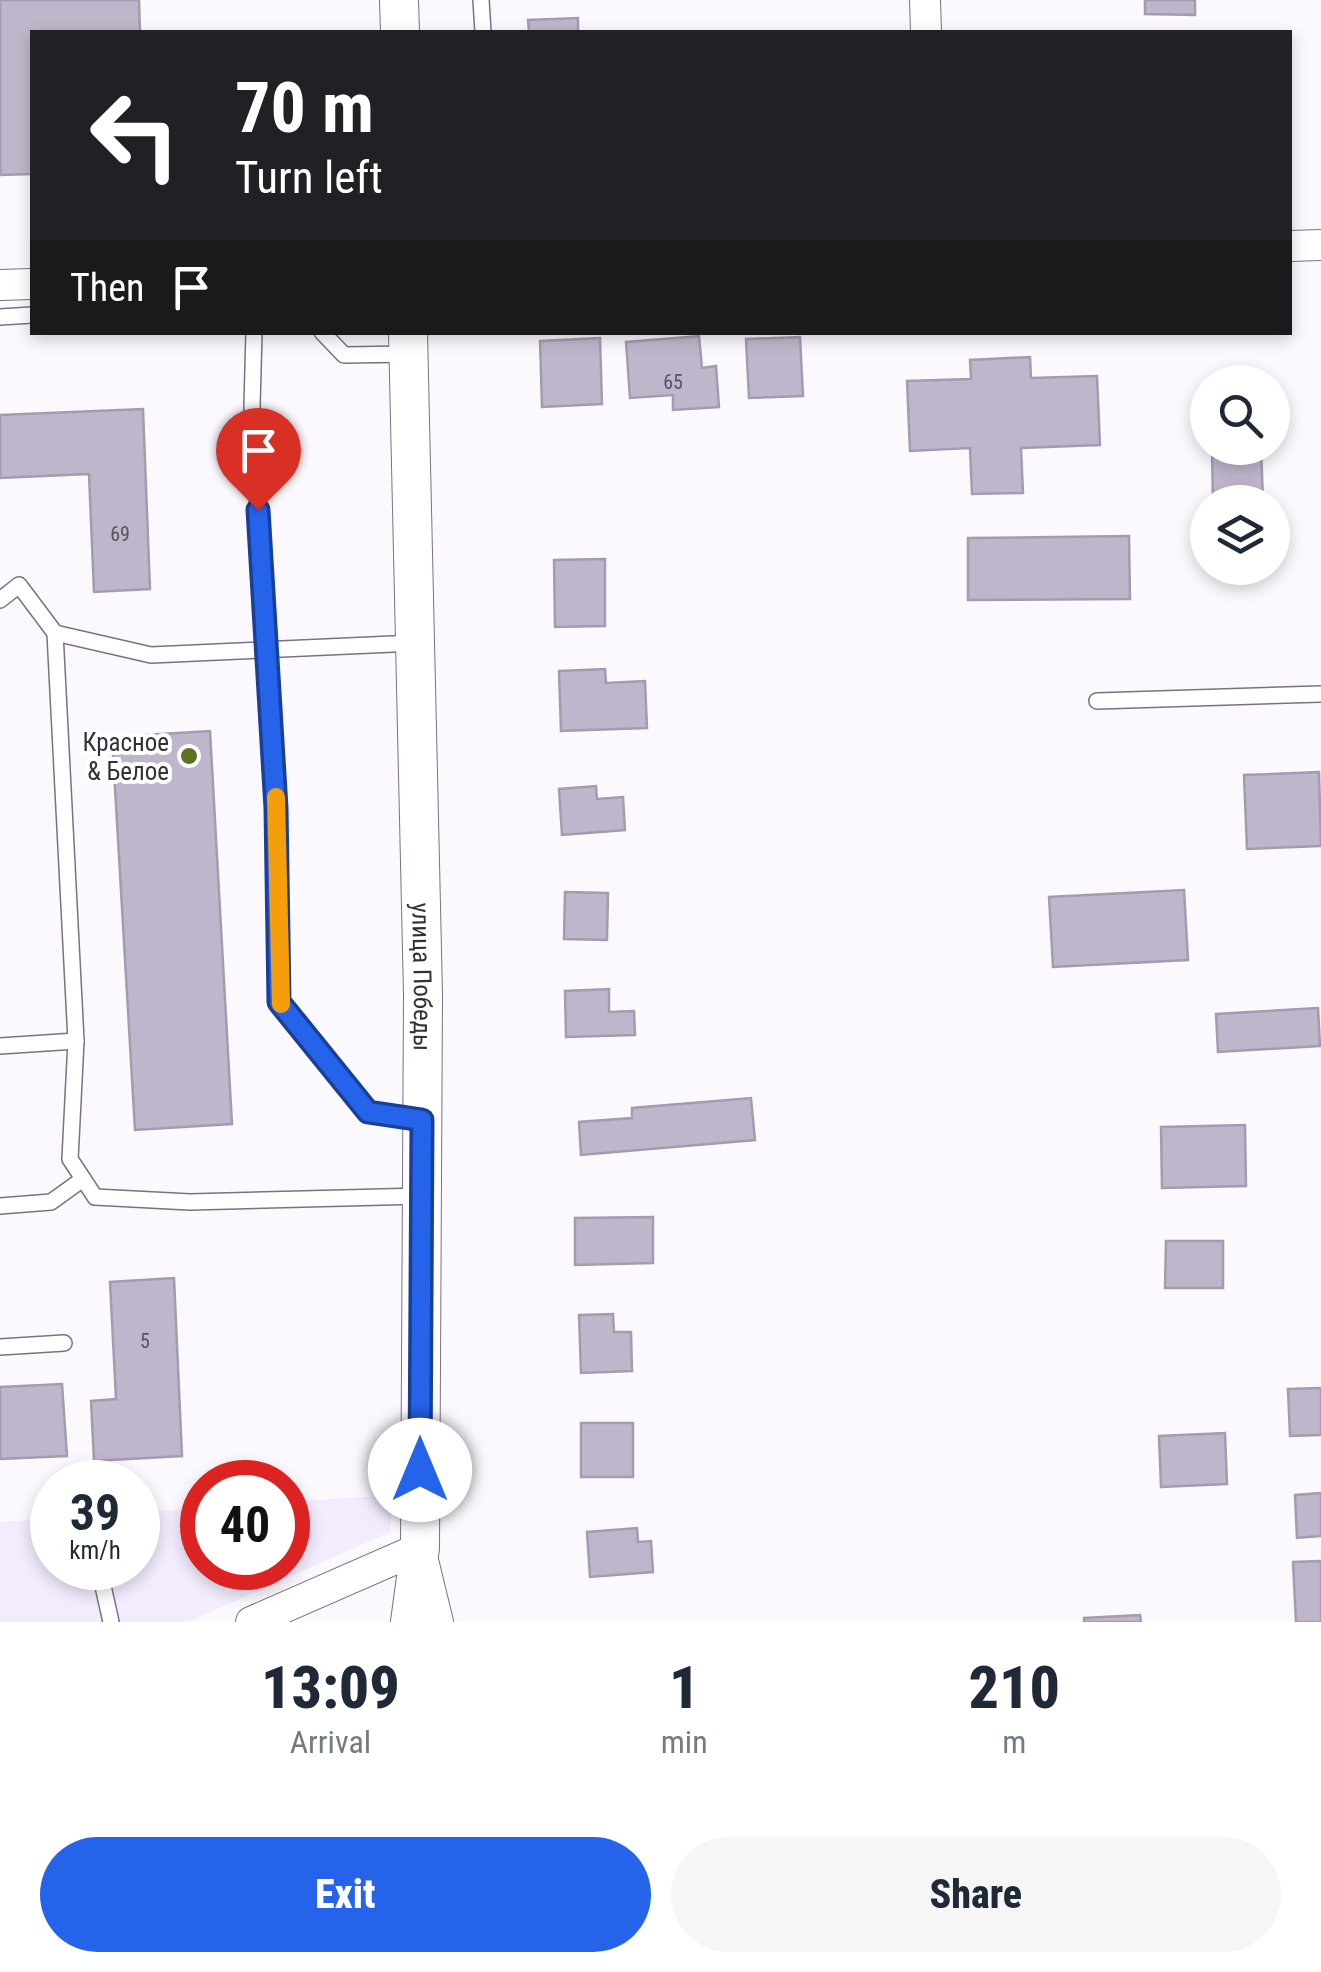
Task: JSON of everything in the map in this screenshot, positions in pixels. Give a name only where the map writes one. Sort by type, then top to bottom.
[{"type":"street","points":[[398,0],[400,30]]},
{"type":"street","points":[[925,0],[926,30]]},
{"type":"street","points":[[1292,246],[1321,245]]},
{"type":"street","points":[[0,285],[30,284]]},
{"type":"street","name":"улица Победы","points":[[408,343],[423,995],[420,1548],[410,1622]]},
{"type":"street","points":[[252,1622],[420,1548],[438,1622]]},
{"type":"lane","points":[[481,0],[482,30]]},
{"type":"lane","points":[[0,317],[30,314]]},
{"type":"lane","points":[[254,335],[252,406],[276,808],[279,1002],[368,1112],[422,1120]]},
{"type":"lane","points":[[325,335],[344,354],[408,343]]},
{"type":"lane","points":[[0,600],[19,585],[56,633],[76,1041],[70,1159],[95,1197],[190,1202],[422,1196]]},
{"type":"lane","points":[[56,633],[150,655],[415,644]]},
{"type":"lane","points":[[1097,701],[1321,694]]},
{"type":"lane","points":[[0,1046],[76,1041]]},
{"type":"lane","points":[[0,1206],[52,1202],[83,1178]]},
{"type":"lane","points":[[0,1346],[64,1344]]},
{"type":"lane","points":[[104,1590],[111,1622]]},
{"type":"shaded area","points":[[393,1495],[390,1532],[310,1568],[310,1501]]},
{"type":"shaded area","points":[[180,1509],[180,1590],[260,1590],[188,1622],[0,1622],[0,1522],[30,1520],[30,1590],[160,1590],[160,1511]]},
{"type":"building","points":[[0,0],[139,0],[140,30],[30,30],[30,174],[0,175]]},
{"type":"building","points":[[1145,0],[1195,0],[1195,15],[1145,14]]},
{"type":"building","points":[[578,18],[578,30],[529,30],[528,20]]},
{"type":"building","points":[[699,336],[702,368],[716,366],[719,407],[673,410],[673,395],[630,398],[626,342]]},
{"type":"building","points":[[800,337],[803,396],[749,398],[746,339]]},
{"type":"building","points":[[600,338],[602,404],[542,407],[540,341]]},
{"type":"building","points":[[1030,357],[1031,378],[1097,376],[1100,445],[1021,448],[1023,493],[972,494],[970,448],[910,451],[907,381],[971,379],[970,360]]},
{"type":"building","points":[[143,409],[150,589],[94,592],[89,474],[0,478],[0,415]]},
{"type":"building","points":[[1212,465],[1262,465],[1262,485],[1213,485]]},
{"type":"building","points":[[1129,536],[1130,599],[968,600],[968,538]]},
{"type":"building","points":[[605,559],[605,626],[555,627],[554,560]]},
{"type":"building","points":[[605,669],[606,683],[645,681],[647,728],[561,731],[559,671]]},
{"type":"building","points":[[210,731],[232,1124],[135,1130],[112,737]]},
{"type":"building","points":[[1319,772],[1321,846],[1247,849],[1244,775]]},
{"type":"building","points":[[596,786],[597,799],[623,797],[625,830],[562,835],[559,789]]},
{"type":"building","points":[[1184,890],[1188,960],[1053,967],[1049,897]]},
{"type":"building","points":[[565,892],[608,893],[607,940],[564,939]]},
{"type":"building","points":[[609,989],[609,1012],[634,1011],[635,1035],[566,1037],[565,991]]},
{"type":"building","points":[[1318,1008],[1320,1046],[1218,1052],[1216,1014]]},
{"type":"building","points":[[751,1098],[755,1140],[581,1155],[579,1122],[632,1118],[632,1108]]},
{"type":"building","points":[[1245,1125],[1246,1186],[1162,1188],[1161,1127]]},
{"type":"building","points":[[653,1217],[653,1263],[575,1265],[575,1218]]},
{"type":"building","points":[[1166,1241],[1223,1241],[1223,1288],[1165,1288]]},
{"type":"building","points":[[174,1278],[182,1456],[94,1460],[91,1401],[116,1399],[110,1282]]},
{"type":"building","points":[[613,1314],[614,1332],[631,1332],[632,1371],[581,1373],[579,1315]]},
{"type":"building","points":[[62,1384],[67,1456],[0,1459],[0,1387]]},
{"type":"building","points":[[1321,1388],[1321,1435],[1290,1436],[1288,1389]]},
{"type":"building","points":[[581,1423],[633,1423],[633,1477],[581,1477]]},
{"type":"building","points":[[1225,1433],[1227,1484],[1161,1487],[1159,1436]]},
{"type":"building","points":[[1321,1493],[1321,1536],[1297,1538],[1295,1495]]},
{"type":"building","points":[[637,1528],[638,1542],[651,1541],[653,1572],[590,1577],[587,1532]]},
{"type":"building","points":[[1321,1561],[1321,1622],[1296,1622],[1293,1562]]},
{"type":"building","points":[[1140,1615],[1141,1622],[1084,1622],[1084,1618]]},
{"type":"slow traffic","points":[[276,797],[281,1004]]},
{"type":"place","name":"Красное & Белое","points":[[189,756]]},
{"type":"route","points":[[258,510],[276,808],[279,1002],[368,1112],[422,1120],[420,1470]]}]
